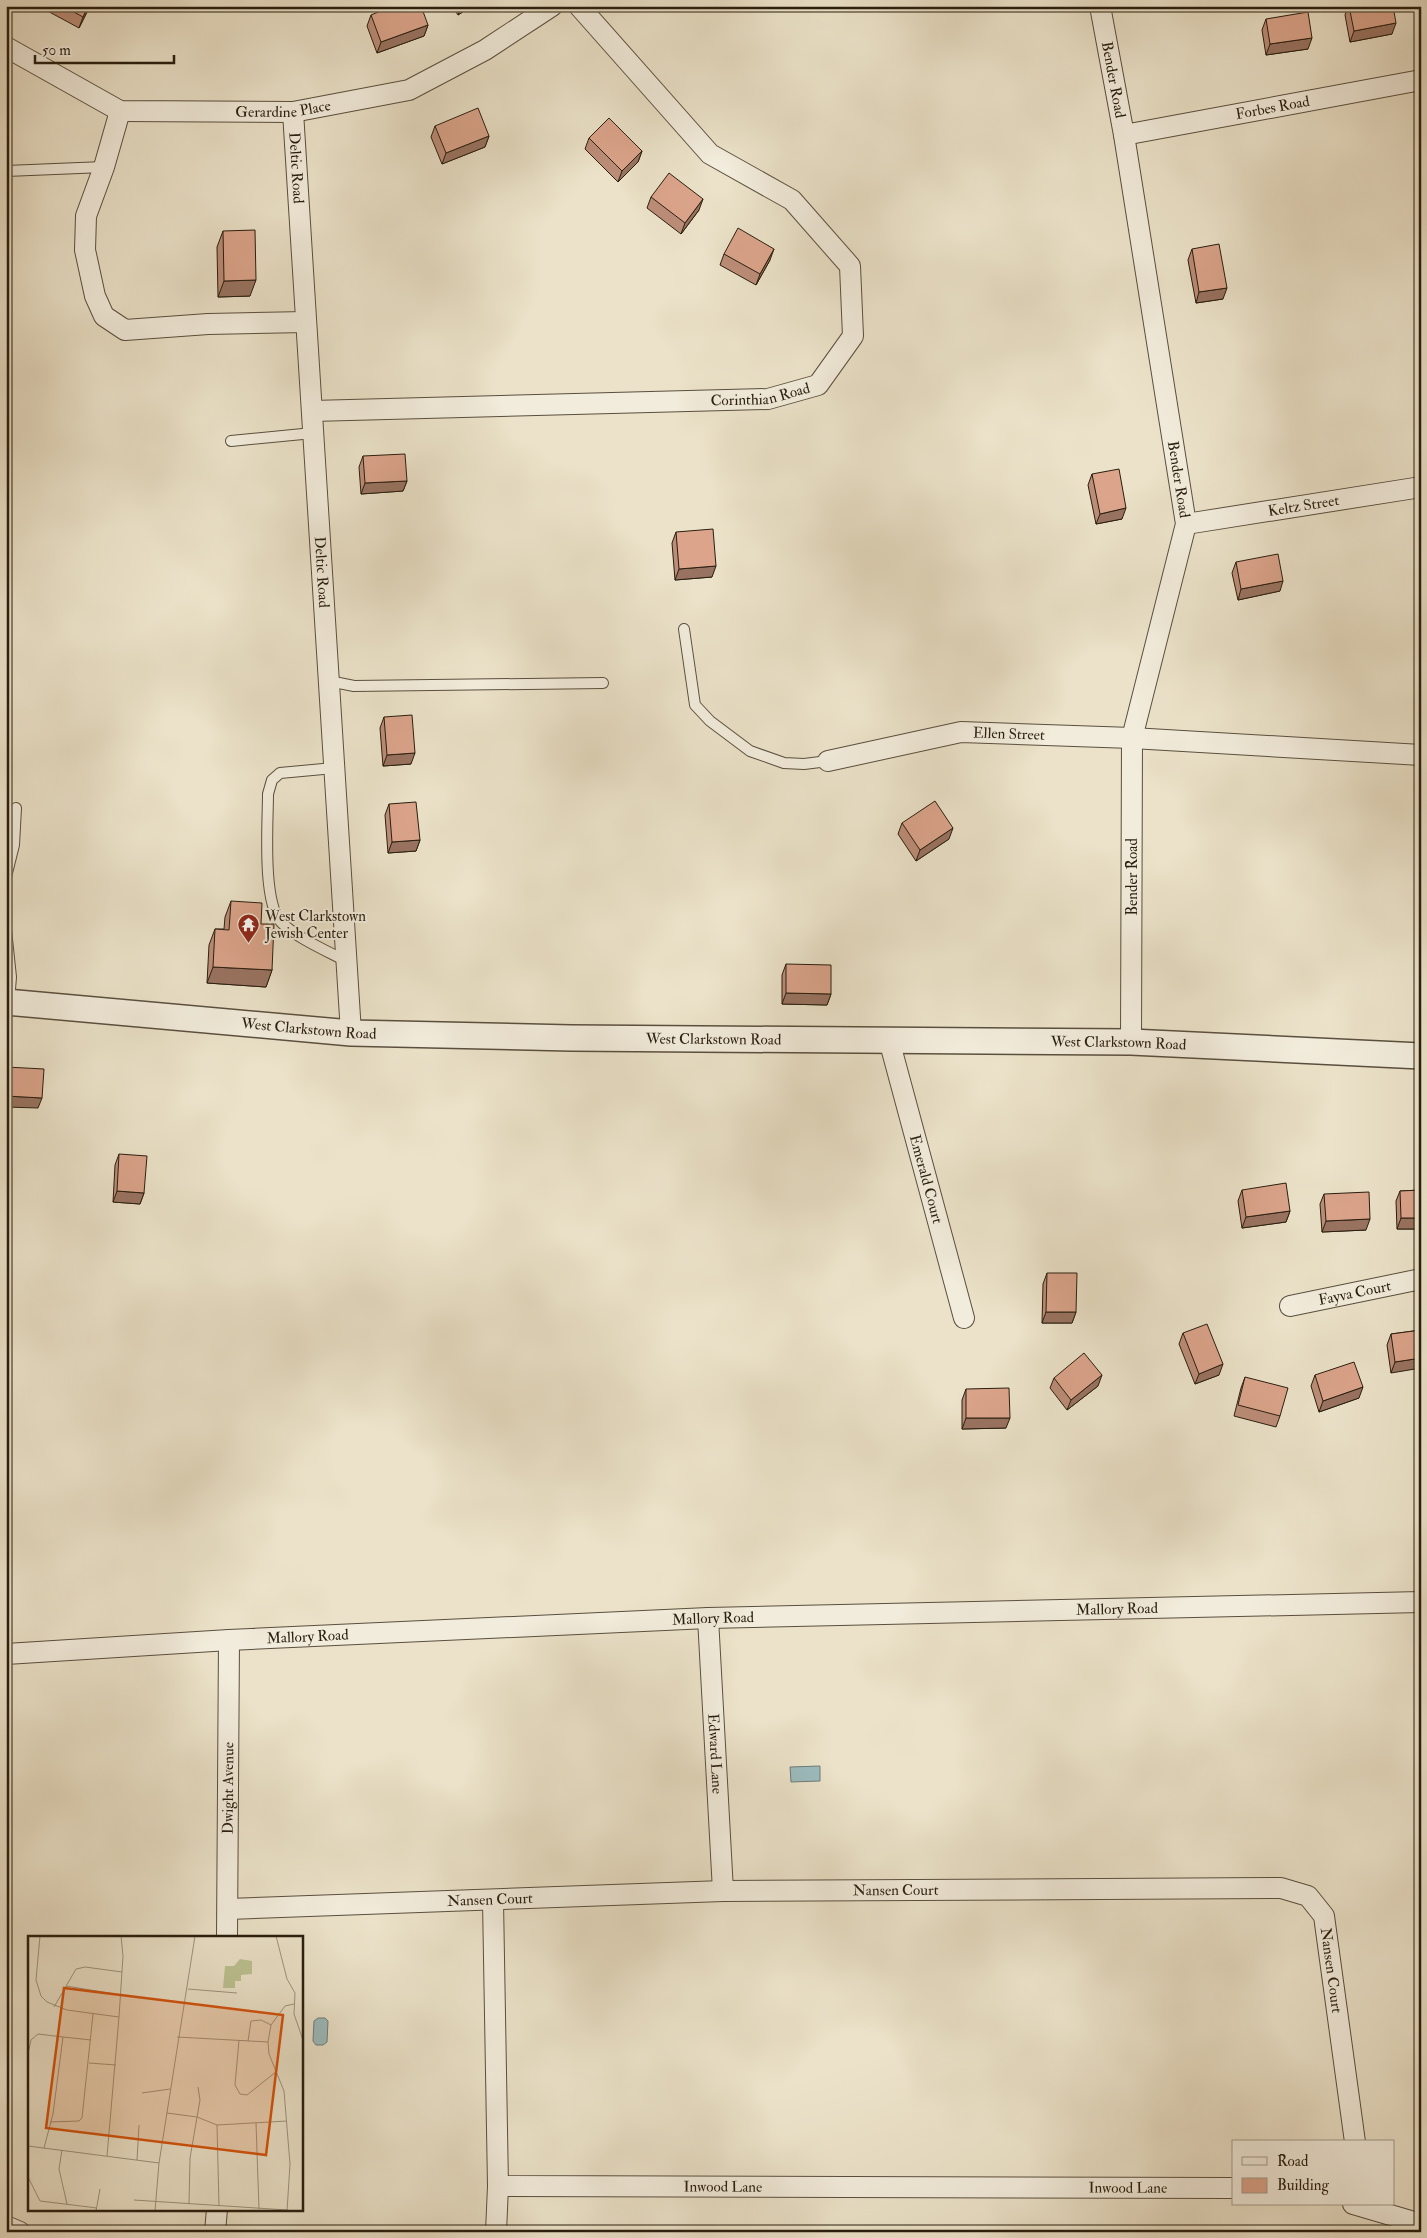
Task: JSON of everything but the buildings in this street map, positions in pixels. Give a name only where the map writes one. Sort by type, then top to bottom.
[{"type":"street","name":"Gerardine Place","points":[[6,47],[120,111],[293,112],[409,90],[485,50],[552,6]]},
{"type":"street","name":"Corinthian Road","points":[[312,411],[768,399],[818,385],[852,336],[850,266],[792,200],[710,154],[579,6]]},
{"type":"street","name":"Bender Road","points":[[1100,6],[1124,135],[1186,524],[1132,738],[1131,1042]]},
{"type":"street","name":"Forbes Road","points":[[1124,135],[1421,80]]},
{"type":"street","points":[[120,111],[104,167],[86,216],[85,250],[95,296],[104,316],[125,330],[208,324],[306,322]]},
{"type":"street","name":"Deltic Road","points":[[293,112],[351,1033]]},
{"type":"street","name":"Keltz Street","points":[[1186,524],[1421,488]]},
{"type":"street","name":"Ellen Street","points":[[828,761],[962,732],[1132,738],[1421,755]]},
{"type":"street","name":"West Clarkstown Road","points":[[8,1002],[351,1033],[581,1038],[1131,1042],[1421,1056]]},
{"type":"street","name":"Emerald Court","points":[[889,1040],[964,1318]]},
{"type":"street","name":"Fayva Court","points":[[1290,1306],[1421,1279]]},
{"type":"street","name":"Mallory Road","points":[[6,1654],[229,1640],[708,1618],[1421,1602]]},
{"type":"street","name":"Edward Lane","points":[[708,1618],[723,1891]]},
{"type":"street","name":"Dwight Avenue","points":[[227,1936],[229,1640]]},
{"type":"street","name":"Nansen Court","points":[[228,1909],[493,1901],[723,1891],[1281,1888],[1308,1896],[1324,1916],[1355,2140]]},
{"type":"street","points":[[493,1901],[498,2186],[496,2232]]},
{"type":"street","name":"Inwood Lane","points":[[498,2186],[1232,2188]]},
{"type":"street","points":[[1363,2206],[1421,2224]]},
{"type":"street","points":[[214,2232],[217,2210]]},
{"type":"street","points":[[6,2226],[20,2232]]},
{"type":"lane","points":[[6,171],[104,167]]},
{"type":"lane","points":[[231,441],[313,433]]},
{"type":"lane","name":"Ellen Street","points":[[684,629],[695,705],[710,721],[750,751],[784,763],[804,764],[828,761]]},
{"type":"lane","points":[[329,681],[364,686],[603,684]]},
{"type":"lane","points":[[334,768],[280,773],[272,780],[268,794],[268,883],[273,907],[280,922],[346,961]]},
{"type":"lane","points":[[6,877],[14,845],[16,808]]},
{"type":"lane","points":[[6,930],[10,977],[8,1002]]},
{"type":"water","points":[[820,1766],[820,1781],[791,1782],[790,1767]]},
{"type":"water","points":[[318,2018],[325,2018],[328,2021],[327,2042],[323,2045],[316,2045],[313,2041],[314,2021]]},
{"type":"place","name":"West Clarkstown Jewish Center","points":[[249,944]]}]
